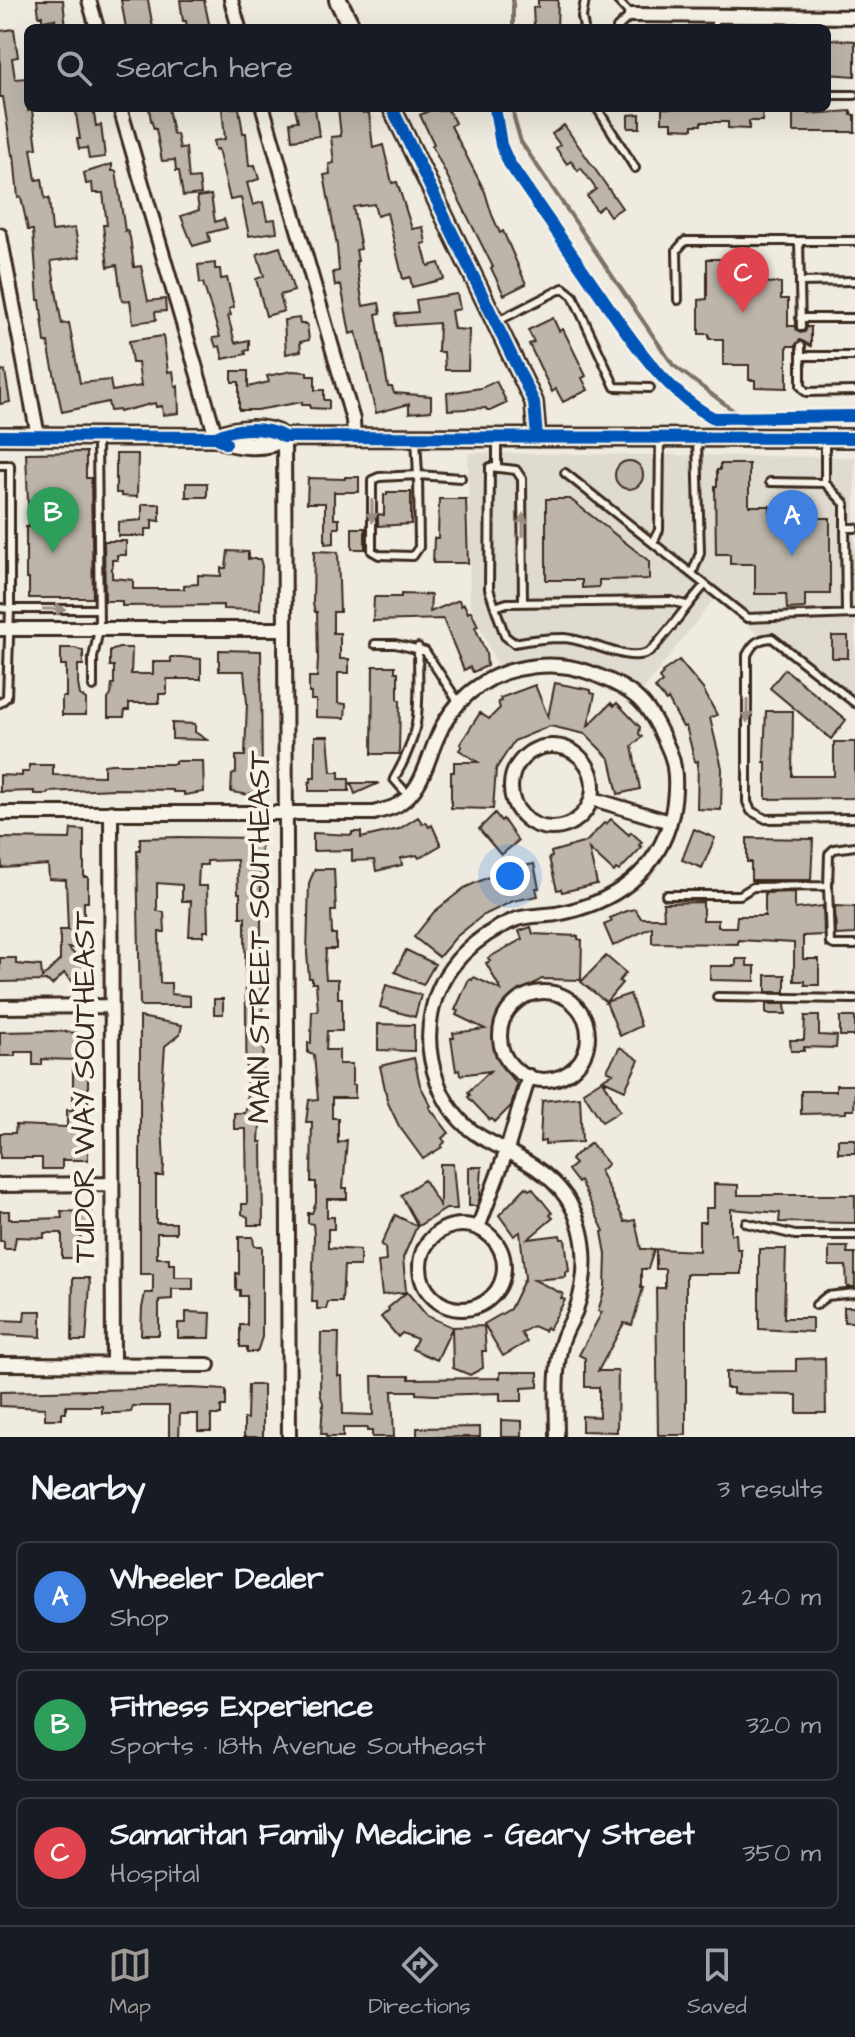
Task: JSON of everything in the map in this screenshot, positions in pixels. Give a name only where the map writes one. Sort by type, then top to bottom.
[{"type":"main road","points":[[338,0],[350,24]]},
{"type":"main road","points":[[394,112],[534,402],[537,438]]},
{"type":"main road","points":[[0,436],[216,437],[229,430],[273,431],[284,437],[354,438],[855,438]]},
{"type":"street","points":[[89,0],[96,24]]},
{"type":"street","points":[[231,0],[238,24]]},
{"type":"street","points":[[631,15],[715,22],[855,17]]},
{"type":"street","points":[[121,112],[216,437]]},
{"type":"street","points":[[264,112],[349,406],[354,438]]},
{"type":"street","points":[[0,235],[38,436]]},
{"type":"street","name":"MAIN STREET SOUTHEAST","points":[[284,437],[289,1437]]},
{"type":"street","points":[[5,629],[283,629]]},
{"type":"street","points":[[0,813],[374,813],[398,805],[408,795],[424,777],[437,737],[448,716],[479,684],[506,671],[539,664],[579,669],[623,685],[640,700],[657,723],[673,759],[676,793],[664,839],[647,866],[622,891],[593,905],[556,914],[519,918],[469,945],[440,986],[429,1027],[429,1054],[435,1075],[457,1116],[478,1135],[547,1176],[566,1198],[577,1220],[585,1247],[584,1280],[576,1312],[561,1342],[557,1366],[557,1437]]},
{"type":"street","points":[[555,745],[573,750],[587,763],[594,780],[593,799],[583,815],[568,826],[541,826],[532,823],[518,810],[511,793],[512,775],[521,758],[537,748],[555,745]]},
{"type":"street","points":[[593,799],[670,822]]},
{"type":"street","name":"TUDOR WAY SOUTHEAST","points":[[111,812],[113,1363]]},
{"type":"street","points":[[546,992],[563,996],[577,1006],[586,1021],[588,1038],[584,1055],[574,1068],[559,1077],[542,1080],[529,1076],[514,1067],[502,1051],[500,1034],[504,1017],[514,1003],[529,994],[546,992]]},
{"type":"street","points":[[0,1007],[110,1006]]},
{"type":"street","points":[[478,1228],[507,1150],[529,1076]]},
{"type":"street","points":[[0,1185],[111,1184]]},
{"type":"street","points":[[461,1225],[478,1228],[491,1237],[501,1250],[504,1266],[501,1282],[492,1296],[479,1305],[463,1309],[446,1306],[433,1297],[423,1284],[420,1267],[423,1251],[432,1237],[445,1228],[461,1225]]},
{"type":"street","points":[[0,1364],[208,1365]]},
{"type":"lane","points":[[583,24],[585,0]]},
{"type":"lane","points":[[617,0],[631,15],[621,24]]},
{"type":"lane","points":[[831,95],[855,95]]},
{"type":"lane","points":[[600,112],[635,168]]},
{"type":"lane","points":[[678,300],[677,250],[685,241],[855,241]]},
{"type":"lane","points":[[799,241],[800,322],[855,318]]},
{"type":"lane","points":[[800,282],[855,281]]},
{"type":"lane","points":[[495,322],[563,288],[573,296],[615,387],[650,388]]},
{"type":"lane","points":[[801,346],[801,386],[806,392],[855,391]]},
{"type":"lane","points":[[801,356],[855,356]]},
{"type":"lane","points":[[93,687],[93,658],[99,629],[97,436]]},
{"type":"lane","points":[[416,438],[418,475],[419,547],[413,556],[379,555],[372,551],[372,480],[418,475],[461,478]]},
{"type":"lane","points":[[497,438],[497,466]]},
{"type":"lane","points":[[653,543],[659,530],[660,438]]},
{"type":"lane","points":[[692,574],[700,553],[697,438]]},
{"type":"lane","points":[[825,438],[825,483],[845,504],[846,614]]},
{"type":"lane","points":[[0,465],[10,465],[10,609],[5,629],[7,697],[0,703]]},
{"type":"lane","points":[[523,603],[522,479],[516,470],[490,467],[489,589],[505,636],[514,643],[564,638],[637,656],[651,651],[705,585]]},
{"type":"lane","points":[[565,473],[747,618],[855,614]]},
{"type":"lane","points":[[770,482],[825,483]]},
{"type":"lane","points":[[845,528],[855,528]]},
{"type":"lane","points":[[495,607],[507,603],[671,601],[686,605]]},
{"type":"lane","points":[[0,608],[99,609]]},
{"type":"lane","points":[[855,703],[772,638],[760,639],[751,645],[747,655],[747,802],[751,811],[766,819],[855,818]]},
{"type":"lane","points":[[375,644],[418,647],[425,651],[459,703]]},
{"type":"lane","points":[[408,795],[394,779],[411,746],[418,722],[418,647]]},
{"type":"lane","points":[[855,846],[841,846],[829,854],[828,886],[829,938],[834,945],[855,945]]},
{"type":"lane","points":[[666,895],[740,895],[753,887],[828,886]]},
{"type":"lane","points":[[717,997],[855,999]]},
{"type":"lane","points":[[746,1223],[795,1235],[855,1235]]},
{"type":"lane","points":[[816,1305],[827,1296],[855,1293]]},
{"type":"shaded area","points":[[468,453],[855,457],[855,710],[714,599],[642,691],[609,673],[574,662],[536,661],[498,667],[470,604]]},
{"type":"building","points":[[37,0],[63,0],[66,24],[56,24],[55,19],[42,21],[42,16],[39,16]]},
{"type":"building","points":[[121,0],[148,0],[152,24],[125,24]]},
{"type":"building","points":[[180,0],[204,0],[209,24],[186,24],[183,21]]},
{"type":"building","points":[[538,0],[558,0],[557,24],[534,24],[533,7],[538,7]]},
{"type":"building","points":[[14,29],[18,57],[12,58],[15,79],[24,78],[24,112],[32,112],[37,148],[31,149],[36,180],[42,179],[45,199],[49,198],[52,231],[75,228],[80,257],[51,261],[62,324],[69,323],[80,383],[110,380],[112,391],[141,386],[138,363],[132,363],[129,341],[163,336],[168,372],[173,371],[175,386],[178,386],[179,413],[163,415],[162,406],[156,407],[155,403],[119,412],[110,411],[108,402],[62,412],[38,300],[33,230],[28,230],[21,197],[18,198],[14,155],[3,97],[0,97],[0,31]]},
{"type":"building","points":[[831,39],[855,41],[855,76],[831,74]]},
{"type":"building","points":[[851,111],[851,115],[855,115],[855,132],[793,132],[793,112]]},
{"type":"building","points":[[76,112],[94,112],[96,126],[101,125],[105,157],[89,159],[87,148],[79,149],[77,139],[80,139]]},
{"type":"building","points":[[150,112],[169,112],[180,149],[186,148],[189,179],[199,178],[201,194],[183,196],[175,160],[162,161],[156,129]]},
{"type":"building","points":[[222,112],[240,112],[243,133],[246,133],[249,166],[255,165],[259,179],[247,183],[253,205],[263,202],[267,220],[275,219],[277,232],[249,236],[241,198],[230,200],[218,149],[215,150],[213,141],[225,139]]},
{"type":"building","points":[[296,112],[316,112],[319,136],[292,140],[290,122],[298,121]]},
{"type":"building","points":[[338,112],[369,113],[373,148],[383,145],[392,183],[397,182],[412,229],[423,227],[426,243],[422,244],[428,266],[439,263],[444,279],[412,287],[410,277],[403,279],[387,213],[377,216],[374,204],[353,207],[361,249],[356,250],[356,261],[363,306],[379,303],[381,313],[376,314],[388,387],[392,387],[394,393],[431,396],[431,411],[409,413],[409,404],[376,413],[356,332],[350,334],[341,285],[335,286],[333,272],[339,271],[337,246],[324,175],[330,174],[329,164],[334,163],[331,137],[341,136]]},
{"type":"building","points":[[426,112],[450,113],[455,123],[451,126],[485,192],[500,233],[503,231],[526,284],[504,295],[420,115]]},
{"type":"building","points":[[662,112],[763,112],[762,121],[749,121],[749,129],[728,128],[728,122],[701,122],[701,125],[693,125],[693,129],[672,128],[672,122],[662,122]]},
{"type":"building","points":[[640,114],[640,128],[628,128],[628,115]]},
{"type":"building","points":[[564,125],[622,208],[610,216],[603,206],[597,211],[587,196],[596,189],[581,168],[578,171],[571,161],[567,164],[556,148],[560,145],[552,134]]},
{"type":"building","points":[[112,164],[112,171],[116,171],[134,267],[141,266],[148,301],[165,299],[166,311],[155,312],[156,320],[133,323],[130,300],[122,301],[117,265],[108,267],[103,193],[93,193],[92,183],[86,184],[84,173]]},
{"type":"building","points":[[211,195],[215,222],[224,219],[227,228],[208,233],[210,241],[193,246],[181,216],[199,210],[197,197]]},
{"type":"building","points":[[280,247],[294,291],[280,295],[284,311],[266,316],[256,279],[264,276],[257,254]]},
{"type":"building","points":[[707,259],[743,259],[743,282],[781,283],[781,299],[788,299],[788,326],[795,326],[800,333],[811,327],[811,346],[800,340],[795,346],[787,346],[787,388],[755,387],[755,380],[749,380],[749,365],[723,365],[723,339],[709,339],[709,334],[699,334],[699,300],[707,299]]},
{"type":"building","points":[[215,263],[215,269],[220,269],[221,279],[227,278],[234,307],[229,309],[231,315],[228,316],[235,343],[249,340],[246,354],[223,359],[220,346],[216,347],[213,338],[220,337],[203,283],[200,283],[198,265]]},
{"type":"building","points":[[457,294],[460,309],[451,311],[454,329],[469,330],[468,370],[445,370],[444,352],[438,352],[439,323],[396,326],[395,314],[418,312],[416,300]]},
{"type":"building","points":[[299,318],[300,324],[307,324],[309,340],[300,342],[301,351],[286,354],[284,320]]},
{"type":"building","points":[[553,318],[559,331],[563,329],[586,376],[582,378],[588,390],[563,402],[556,389],[552,392],[529,344],[534,342],[528,330]]},
{"type":"building","points":[[0,371],[5,371],[10,402],[0,404]]},
{"type":"building","points":[[232,371],[248,371],[248,387],[269,382],[267,376],[292,371],[307,372],[307,376],[315,376],[315,390],[324,390],[324,400],[329,400],[329,409],[310,408],[302,402],[239,410],[239,382],[232,382]]},
{"type":"building","points":[[496,381],[507,403],[492,410],[448,410],[447,393],[481,388]]},
{"type":"building","points":[[86,452],[86,478],[91,478],[93,598],[29,598],[29,579],[26,579],[26,527],[29,527],[26,453]]},
{"type":"building","points":[[116,454],[138,454],[137,497],[116,493]]},
{"type":"building","points":[[629,461],[639,465],[643,475],[639,485],[629,489],[619,485],[615,475],[619,465]]},
{"type":"building","points":[[720,464],[749,464],[749,506],[770,506],[770,518],[830,518],[830,594],[805,594],[805,608],[787,609],[786,594],[755,594],[755,564],[730,564],[730,554],[716,554],[715,486]]},
{"type":"building","points":[[359,477],[359,492],[334,492],[334,519],[339,519],[339,528],[334,528],[334,543],[325,544],[325,503],[307,503],[308,478]]},
{"type":"building","points":[[186,483],[207,483],[207,497],[186,497]]},
{"type":"building","points":[[387,492],[411,492],[411,524],[378,526],[378,514],[384,515],[384,495]]},
{"type":"building","points":[[439,499],[466,499],[468,563],[433,563],[434,538],[438,538]]},
{"type":"building","points":[[546,499],[570,499],[649,561],[649,579],[599,580],[599,587],[582,588],[582,580],[546,580]]},
{"type":"building","points":[[142,504],[160,504],[160,521],[152,520],[152,529],[145,529],[145,536],[118,536],[118,522],[142,520]]},
{"type":"building","points":[[352,528],[365,528],[365,549],[352,549]]},
{"type":"building","points":[[104,541],[126,541],[126,555],[117,555],[117,560],[112,560],[112,578],[133,580],[133,589],[184,589],[184,585],[198,584],[198,575],[221,576],[221,568],[226,568],[228,551],[248,552],[248,559],[260,559],[262,566],[260,610],[223,609],[223,605],[122,606],[122,601],[105,601]]},
{"type":"building","points":[[314,551],[338,552],[340,612],[333,612],[333,633],[340,633],[340,659],[349,659],[349,673],[338,673],[338,703],[346,704],[345,718],[316,717],[316,700],[311,700],[309,693],[309,677],[317,677],[318,659],[317,612],[313,604]]},
{"type":"building","points":[[401,594],[431,595],[430,612],[459,600],[461,606],[464,604],[478,626],[475,627],[486,653],[487,666],[473,672],[470,667],[464,670],[443,619],[373,621],[374,597],[401,597]]},
{"type":"building","points":[[832,636],[848,636],[848,658],[832,658]]},
{"type":"building","points":[[61,648],[83,651],[83,665],[78,665],[78,684],[80,695],[86,699],[86,715],[62,715],[62,697],[66,697],[66,665],[61,665]]},
{"type":"building","points":[[132,648],[131,674],[153,674],[153,662],[171,662],[171,657],[181,657],[201,659],[201,679],[167,679],[167,694],[159,694],[159,703],[129,703],[124,717],[108,717],[108,699],[114,684],[110,651]]},
{"type":"building","points":[[219,650],[261,651],[262,793],[231,792],[236,756],[245,756],[247,703],[244,671],[219,671]]},
{"type":"building","points":[[679,660],[703,689],[717,715],[710,718],[722,768],[721,810],[697,809],[698,761],[695,762],[686,726],[683,727],[668,699],[666,701],[655,688],[662,682],[659,678],[662,672]]},
{"type":"building","points":[[373,666],[395,666],[395,672],[398,672],[399,754],[372,754]]},
{"type":"building","points":[[785,669],[846,720],[831,739],[770,688]]},
{"type":"building","points":[[555,683],[591,690],[595,694],[588,726],[611,703],[614,706],[617,703],[640,727],[642,737],[632,746],[640,789],[618,794],[610,759],[585,734],[550,726],[514,741],[496,769],[493,809],[451,808],[454,762],[478,762],[459,750],[480,713],[489,719],[500,708],[500,698],[535,685],[548,717]]},
{"type":"building","points":[[766,711],[793,711],[792,776],[834,776],[834,742],[855,742],[855,798],[766,799]]},
{"type":"building","points":[[172,723],[195,724],[195,732],[207,740],[172,739]]},
{"type":"building","points":[[315,736],[328,736],[331,772],[339,772],[339,779],[349,779],[349,791],[309,791],[309,782],[315,778]]},
{"type":"building","points":[[175,761],[203,761],[204,792],[184,795],[184,792],[173,790],[115,789],[48,794],[34,794],[34,791],[0,792],[0,775],[22,776],[22,772],[29,772],[29,765],[53,765],[53,775],[104,776],[104,765],[175,764]]},
{"type":"building","points":[[351,783],[379,783],[355,794]]},
{"type":"building","points":[[495,813],[518,841],[501,855],[479,829]]},
{"type":"building","points":[[418,817],[423,824],[432,825],[441,845],[419,858],[417,855],[401,858],[402,865],[376,871],[374,860],[352,861],[352,850],[313,851],[313,833],[352,835],[352,832],[361,832],[361,838],[399,829]]},
{"type":"building","points":[[611,819],[629,835],[631,832],[642,842],[639,845],[642,847],[619,871],[616,869],[614,872],[589,849],[597,884],[562,892],[561,889],[557,890],[549,858],[552,857],[551,852],[586,842]]},
{"type":"building","points":[[71,829],[84,830],[84,877],[88,877],[88,902],[84,902],[84,936],[88,936],[88,948],[68,948],[88,967],[74,983],[64,973],[52,985],[48,981],[0,982],[0,958],[16,958],[16,964],[41,966],[42,978],[60,960],[60,930],[68,930],[66,880],[49,879],[48,865],[2,868],[0,838],[70,839]]},
{"type":"building","points":[[694,829],[715,838],[702,868],[682,860]]},
{"type":"building","points":[[140,838],[261,838],[264,1047],[259,1142],[262,1142],[263,1225],[248,1225],[248,1217],[242,1214],[242,1204],[247,1204],[246,1129],[234,1129],[234,1113],[245,1113],[247,1106],[245,917],[240,917],[237,860],[207,861],[207,865],[199,865],[198,886],[207,886],[208,931],[204,931],[204,936],[189,936],[191,901],[182,901],[182,885],[157,883],[157,911],[164,912],[165,932],[159,932],[160,983],[171,983],[171,994],[190,996],[190,1006],[140,1006],[137,850],[140,850]]},
{"type":"building","points":[[747,838],[813,839],[811,880],[751,880]]},
{"type":"building","points":[[534,864],[538,896],[513,901],[482,916],[456,937],[439,957],[414,937],[434,912],[464,888],[504,870]]},
{"type":"building","points":[[315,869],[334,869],[336,911],[331,911],[336,949],[326,949],[325,968],[326,979],[338,979],[338,998],[342,998],[342,1031],[327,1031],[326,1050],[339,1050],[339,1064],[352,1064],[352,1085],[355,1085],[355,1098],[332,1098],[332,1118],[338,1118],[338,1143],[347,1140],[343,1188],[347,1188],[347,1199],[327,1199],[327,1217],[334,1217],[334,1229],[328,1229],[328,1248],[360,1250],[360,1266],[344,1266],[342,1302],[328,1302],[326,1309],[317,1309],[317,1302],[312,1302],[314,1235],[313,1224],[308,1223],[308,1213],[312,1213],[316,1203],[316,1182],[311,1182],[312,1122],[306,1122],[309,1100],[318,1099],[314,1055],[308,1053],[312,1011],[318,1011],[316,983],[309,978],[307,953],[309,883]]},
{"type":"building","points":[[795,892],[795,909],[823,906],[824,935],[803,936],[803,959],[819,959],[819,985],[794,981],[794,943],[738,940],[738,944],[652,943],[652,927],[613,946],[604,925],[612,921],[610,918],[635,909],[641,918],[664,918],[663,903],[703,902],[703,920],[718,920],[718,927],[736,927],[737,916],[765,916],[765,893]]},
{"type":"building","points":[[835,906],[855,907],[855,934],[836,935]]},
{"type":"building","points":[[531,927],[533,934],[578,936],[582,940],[581,980],[542,979],[510,997],[495,1029],[501,1066],[517,1084],[511,1106],[495,1122],[468,1097],[468,1092],[490,1071],[460,1075],[459,1070],[456,1071],[451,1038],[454,1038],[453,1033],[485,1029],[456,1015],[458,1011],[455,1010],[469,979],[474,977],[501,990],[486,963],[490,961],[488,958],[522,939],[519,931]]},
{"type":"building","points":[[406,950],[435,964],[423,985],[395,972]]},
{"type":"building","points":[[606,956],[626,973],[606,1002],[581,982]]},
{"type":"building","points":[[736,959],[747,959],[747,966],[755,966],[755,981],[710,980],[710,966],[736,966]]},
{"type":"building","points":[[766,975],[785,975],[785,992],[766,992]]},
{"type":"building","points":[[386,985],[421,995],[415,1017],[380,1007]]},
{"type":"building","points":[[630,994],[641,1026],[620,1036],[606,1002]]},
{"type":"building","points":[[214,999],[223,999],[223,1014],[214,1014]]},
{"type":"building","points":[[766,1004],[785,1004],[786,1014],[766,1014]]},
{"type":"building","points":[[805,1016],[819,1016],[819,1035],[837,1036],[836,1048],[804,1047],[804,1051],[791,1051],[790,1040],[804,1040]]},
{"type":"building","points":[[140,1017],[182,1025],[180,1034],[165,1046],[161,1101],[164,1165],[163,1176],[156,1176],[156,1223],[176,1223],[176,1233],[157,1233],[157,1258],[169,1258],[169,1264],[175,1264],[175,1277],[193,1277],[193,1289],[172,1289],[172,1299],[159,1300],[159,1335],[141,1335],[142,1308],[145,1293],[153,1293],[153,1274],[140,1274]]},
{"type":"building","points":[[840,1017],[855,1017],[855,1036],[840,1036]]},
{"type":"building","points":[[378,1024],[414,1025],[414,1051],[378,1050]]},
{"type":"building","points":[[0,1032],[77,1033],[77,1060],[42,1059],[42,1065],[33,1065],[33,1052],[0,1056]]},
{"type":"building","points":[[620,1047],[639,1060],[625,1090],[603,1080],[620,1111],[602,1122],[583,1092],[613,1073],[607,1070]]},
{"type":"building","points":[[414,1058],[429,1107],[449,1133],[442,1138],[445,1142],[442,1147],[423,1159],[399,1126],[388,1103],[380,1066]]},
{"type":"building","points":[[73,1063],[88,1063],[88,1160],[62,1160],[62,1169],[42,1169],[42,1158],[0,1158],[0,1133],[15,1133],[16,1125],[67,1127],[67,1110],[73,1110]]},
{"type":"building","points":[[836,1085],[855,1085],[854,1110],[801,1114],[801,1091],[836,1091]]},
{"type":"building","points":[[580,1097],[582,1142],[540,1142],[542,1101]]},
{"type":"building","points":[[838,1139],[855,1139],[855,1153],[838,1153]]},
{"type":"building","points":[[591,1143],[608,1164],[600,1171],[625,1222],[635,1220],[641,1249],[654,1249],[648,1269],[641,1269],[643,1288],[632,1325],[624,1323],[598,1371],[618,1371],[617,1432],[582,1431],[582,1416],[599,1417],[599,1387],[585,1387],[585,1358],[579,1355],[602,1312],[598,1311],[605,1288],[606,1254],[604,1231],[580,1181],[578,1183],[568,1170],[575,1164],[571,1160],[574,1156]]},
{"type":"building","points":[[440,1164],[453,1164],[457,1209],[446,1209],[418,1226],[401,1195],[424,1180],[440,1206]]},
{"type":"building","points":[[469,1167],[482,1167],[477,1206],[469,1206]]},
{"type":"building","points":[[714,1184],[738,1185],[738,1195],[855,1195],[855,1223],[779,1222],[780,1213],[731,1209],[731,1234],[736,1234],[737,1249],[741,1249],[741,1274],[686,1274],[686,1435],[658,1435],[656,1288],[665,1288],[665,1269],[656,1269],[656,1249],[699,1251],[699,1222],[706,1222],[706,1208],[714,1208]]},
{"type":"building","points":[[526,1187],[529,1190],[532,1188],[553,1218],[528,1239],[560,1235],[561,1239],[565,1239],[569,1271],[566,1277],[534,1280],[563,1294],[561,1298],[565,1300],[549,1329],[546,1327],[544,1331],[533,1326],[521,1333],[527,1342],[503,1356],[484,1324],[510,1309],[525,1278],[520,1232],[514,1236],[499,1215]]},
{"type":"building","points":[[0,1211],[9,1211],[9,1219],[62,1218],[61,1211],[92,1212],[92,1227],[82,1227],[78,1258],[62,1258],[62,1233],[44,1233],[44,1238],[16,1237],[14,1249],[4,1249],[4,1241],[0,1241]]},
{"type":"building","points":[[395,1215],[417,1226],[403,1258],[406,1292],[382,1295],[378,1262],[386,1261],[385,1247],[381,1245]]},
{"type":"building","points":[[239,1237],[253,1237],[254,1246],[262,1246],[262,1337],[257,1352],[247,1352],[247,1347],[240,1347],[240,1325],[247,1325],[247,1296],[240,1296],[240,1290],[236,1290]]},
{"type":"building","points":[[829,1247],[848,1247],[847,1253],[855,1253],[855,1287],[847,1287],[846,1266],[829,1266]]},
{"type":"building","points":[[759,1249],[786,1249],[784,1318],[812,1318],[812,1332],[759,1329]]},
{"type":"building","points":[[73,1278],[89,1278],[86,1341],[72,1341]]},
{"type":"building","points":[[407,1292],[427,1316],[452,1327],[484,1326],[486,1351],[482,1351],[483,1368],[470,1375],[453,1368],[452,1328],[437,1360],[412,1349],[417,1339],[402,1333],[398,1337],[381,1317]]},
{"type":"building","points":[[844,1307],[855,1307],[855,1322],[844,1322]]},
{"type":"building","points":[[25,1311],[41,1311],[41,1337],[0,1335],[0,1320],[24,1321]]},
{"type":"building","points":[[186,1312],[211,1313],[210,1338],[178,1338],[178,1323],[186,1323]]},
{"type":"building","points":[[321,1333],[339,1333],[338,1376],[342,1376],[343,1414],[373,1415],[372,1376],[409,1376],[409,1379],[500,1378],[500,1372],[538,1372],[538,1387],[522,1388],[522,1401],[500,1401],[500,1393],[435,1395],[392,1391],[394,1437],[372,1437],[372,1431],[367,1431],[367,1428],[343,1428],[343,1437],[326,1437],[326,1434],[321,1434]]},
{"type":"building","points":[[825,1358],[826,1413],[797,1413],[797,1395],[733,1394],[733,1388],[726,1388],[726,1372],[796,1371],[796,1359]]},
{"type":"building","points":[[248,1385],[263,1385],[263,1437],[244,1437]]},
{"type":"building","points":[[226,1390],[226,1406],[221,1406],[221,1415],[211,1415],[211,1431],[198,1431],[198,1414],[180,1414],[179,1437],[169,1437],[169,1406],[133,1406],[131,1412],[102,1413],[102,1406],[66,1406],[62,1419],[45,1419],[45,1408],[0,1406],[0,1392]]},
{"type":"building","points":[[501,1420],[522,1421],[522,1437],[501,1437]]},
{"type":"building","points":[[480,1427],[480,1437],[417,1437],[417,1428]]},
{"type":"waterway","points":[[513,0],[513,24]]},
{"type":"waterway","points":[[513,112],[521,142],[673,365],[734,411]]},
{"type":"cycle path","points":[[394,112],[534,402],[537,438]]},
{"type":"cycle path","points":[[496,112],[501,145],[509,163],[630,337],[677,392],[714,418],[855,416]]},
{"type":"cycle path","points":[[216,437],[250,429],[284,437],[855,438]]},
{"type":"cycle path","points":[[0,436],[216,437],[226,443]]},
{"type":"place","name":"Samaritan Family Medicine - Geary Street","points":[[743,313]]},
{"type":"place","name":"Fitness Experience","points":[[53,553]]},
{"type":"place","name":"Wheeler Dealer","points":[[792,556]]}]
